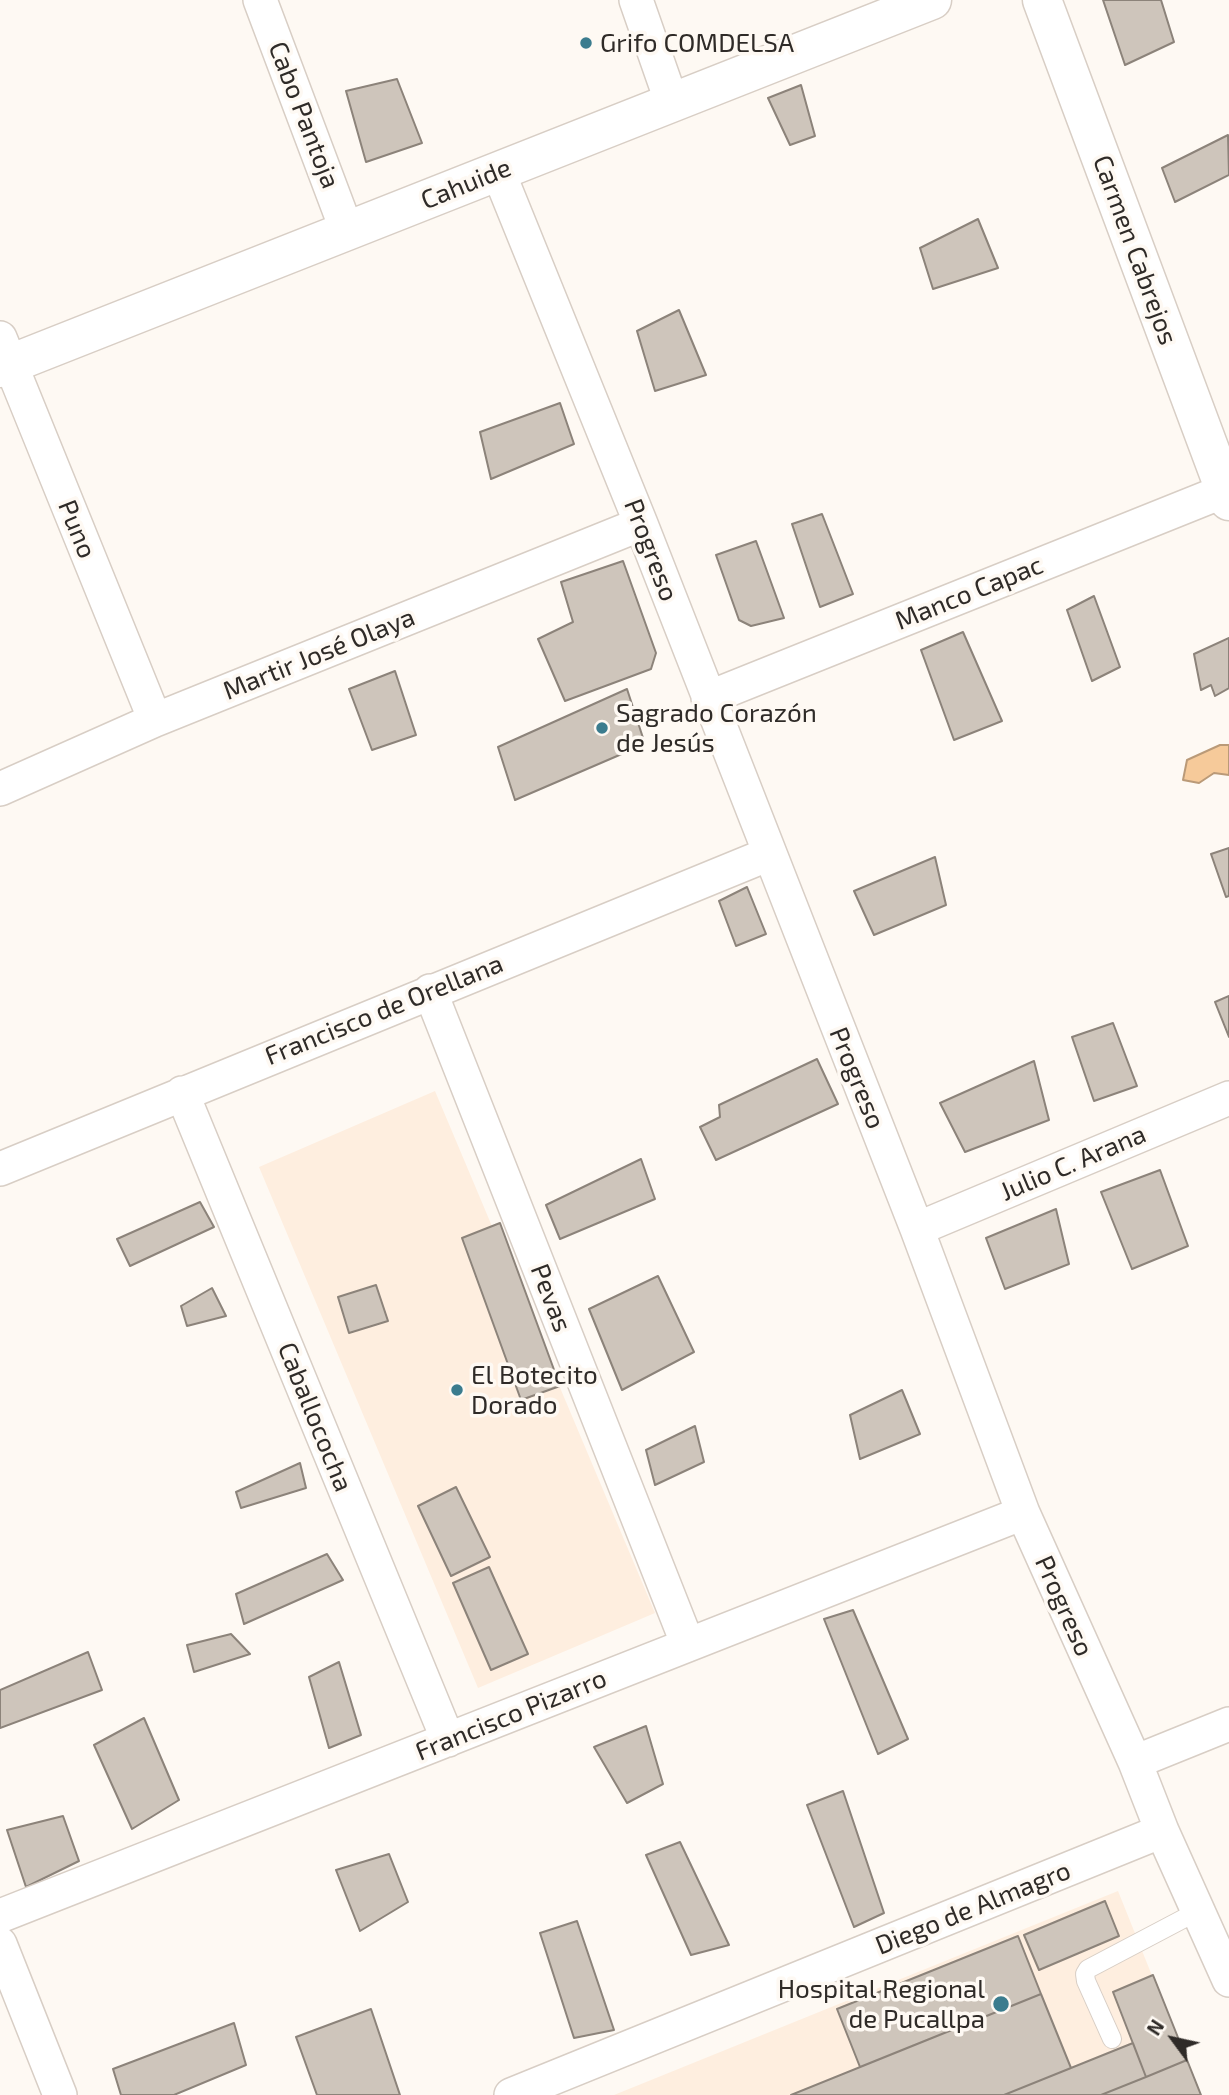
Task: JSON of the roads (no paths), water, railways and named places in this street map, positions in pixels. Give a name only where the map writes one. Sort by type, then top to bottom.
[{"type":"main road","name":"Cahuide","points":[[3,356],[348,231],[932,0]]},
{"type":"main road","name":"Carmen Cabrejos","points":[[1042,0],[1228,493]]},
{"type":"street","name":"Cabo Pantoja","points":[[260,0],[348,231]]},
{"type":"street","points":[[636,0],[672,103]]},
{"type":"street","name":"Progreso","points":[[498,172],[641,524],[768,854],[917,1228],[1023,1513],[1229,1980]]},
{"type":"street","name":"Puno","points":[[3,356],[155,720]]},
{"type":"street","name":"Manco Capac","points":[[708,698],[1228,493]]},
{"type":"street","name":"Martir José Olaya","points":[[0,789],[155,720],[641,524]]},
{"type":"street","name":"Francisco de Orellana","points":[[0,1169],[768,854]]},
{"type":"street","name":"Pevas","points":[[430,991],[688,1645]]},
{"type":"street","name":"Caballococha","points":[[182,1093],[448,1740]]},
{"type":"street","name":"Julio C. Arana","points":[[917,1228],[1229,1098]]},
{"type":"street","name":"Francisco Pizarro","points":[[0,1916],[1023,1513]]},
{"type":"street","points":[[1135,1762],[1229,1724]]},
{"type":"street","name":"Diego de Almagro","points":[[511,2095],[1162,1831]]},
{"type":"street","points":[[0,1944],[60,2095]]},
{"type":"lane","points":[[1112,2039],[1086,1981],[1088,1969],[1199,1910]]},
{"type":"place","name":"Grifo COMDELSA","points":[[586,43]]},
{"type":"place","name":"Sagrado Corazón de Jesús","points":[[602,728]]},
{"type":"place","name":"El Botecito Dorado","points":[[457,1390]]},
{"type":"place","name":"Hospital Regional de Pucallpa","points":[[1001,2004]]}]
